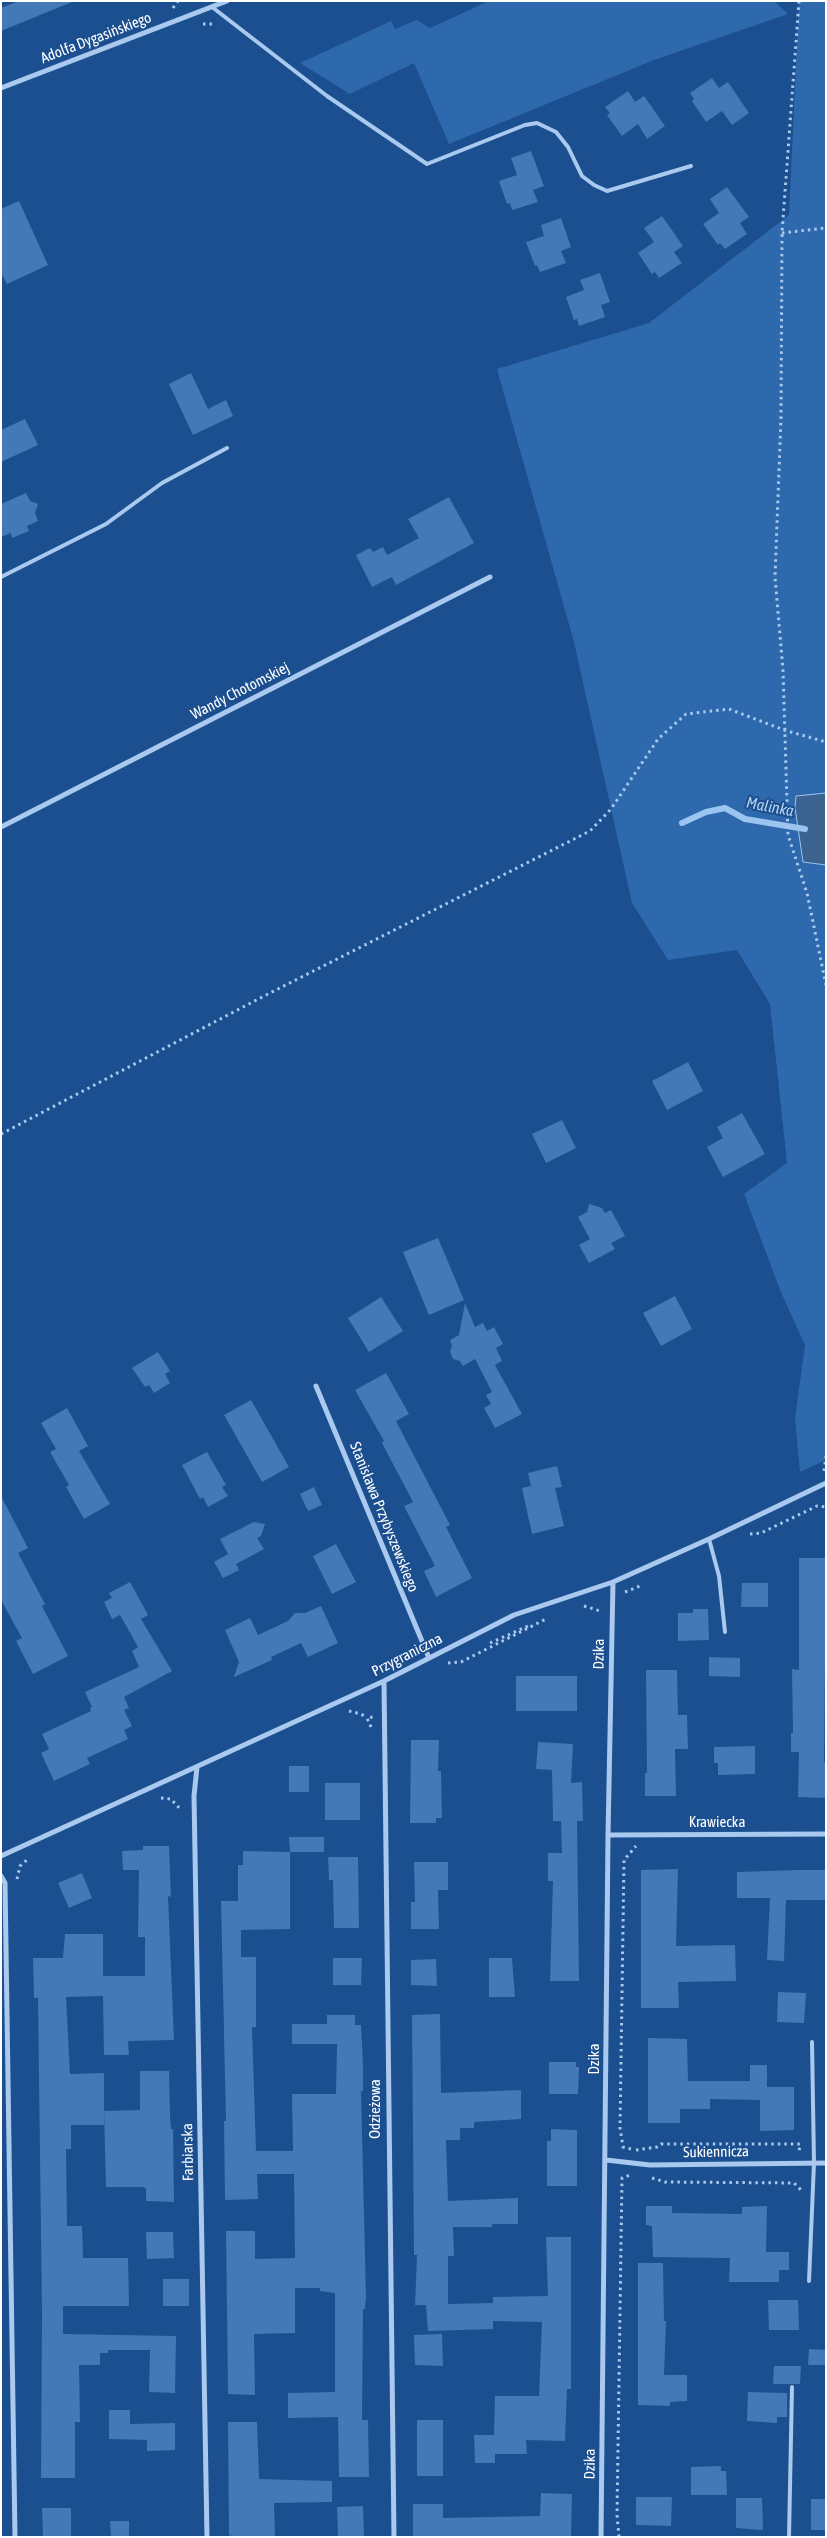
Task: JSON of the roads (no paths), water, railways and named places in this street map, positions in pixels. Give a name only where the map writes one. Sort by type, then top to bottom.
[{"type":"street","points":[[209,1],[212,7]]},
{"type":"street","name":"Adolfa Dygasińskiego","points":[[1,88],[227,1]]},
{"type":"street","name":"Wandy Chotomskiej","points":[[1,826],[490,577]]},
{"type":"street","name":"Stanisława Przybyszewskiego","points":[[316,1386],[428,1658]]},
{"type":"street","name":"Przygraniczna","points":[[1,1856],[384,1681],[514,1615],[613,1582],[825,1485]]},
{"type":"street","name":"Dzika","points":[[602,2537],[608,1835],[613,1582]]},
{"type":"street","name":"Odzieżowa","points":[[384,1681],[394,2537]]},
{"type":"street","name":"Farbiarska","points":[[197,1767],[194,1816],[207,2537]]},
{"type":"street","name":"Krawiecka","points":[[608,1835],[826,1834]]},
{"type":"street","points":[[1,1876],[5,1888],[15,2537]]},
{"type":"street","name":"Sukiennicza","points":[[606,2160],[635,2163],[826,2163]]},
{"type":"lane","points":[[212,7],[327,96],[427,164],[525,125],[537,123],[556,132],[568,146],[582,176],[607,192],[691,166]]},
{"type":"lane","points":[[1,577],[106,524],[162,483],[227,448]]},
{"type":"lane","points":[[709,1539],[719,1576],[724,1632]]},
{"type":"lane","points":[[809,2281],[814,2163],[812,2042]]},
{"type":"lane","points":[[789,2537],[792,2387]]},
{"type":"waterway","name":"Malinka","points":[[682,823],[706,812],[725,808],[745,819],[805,829]]}]
